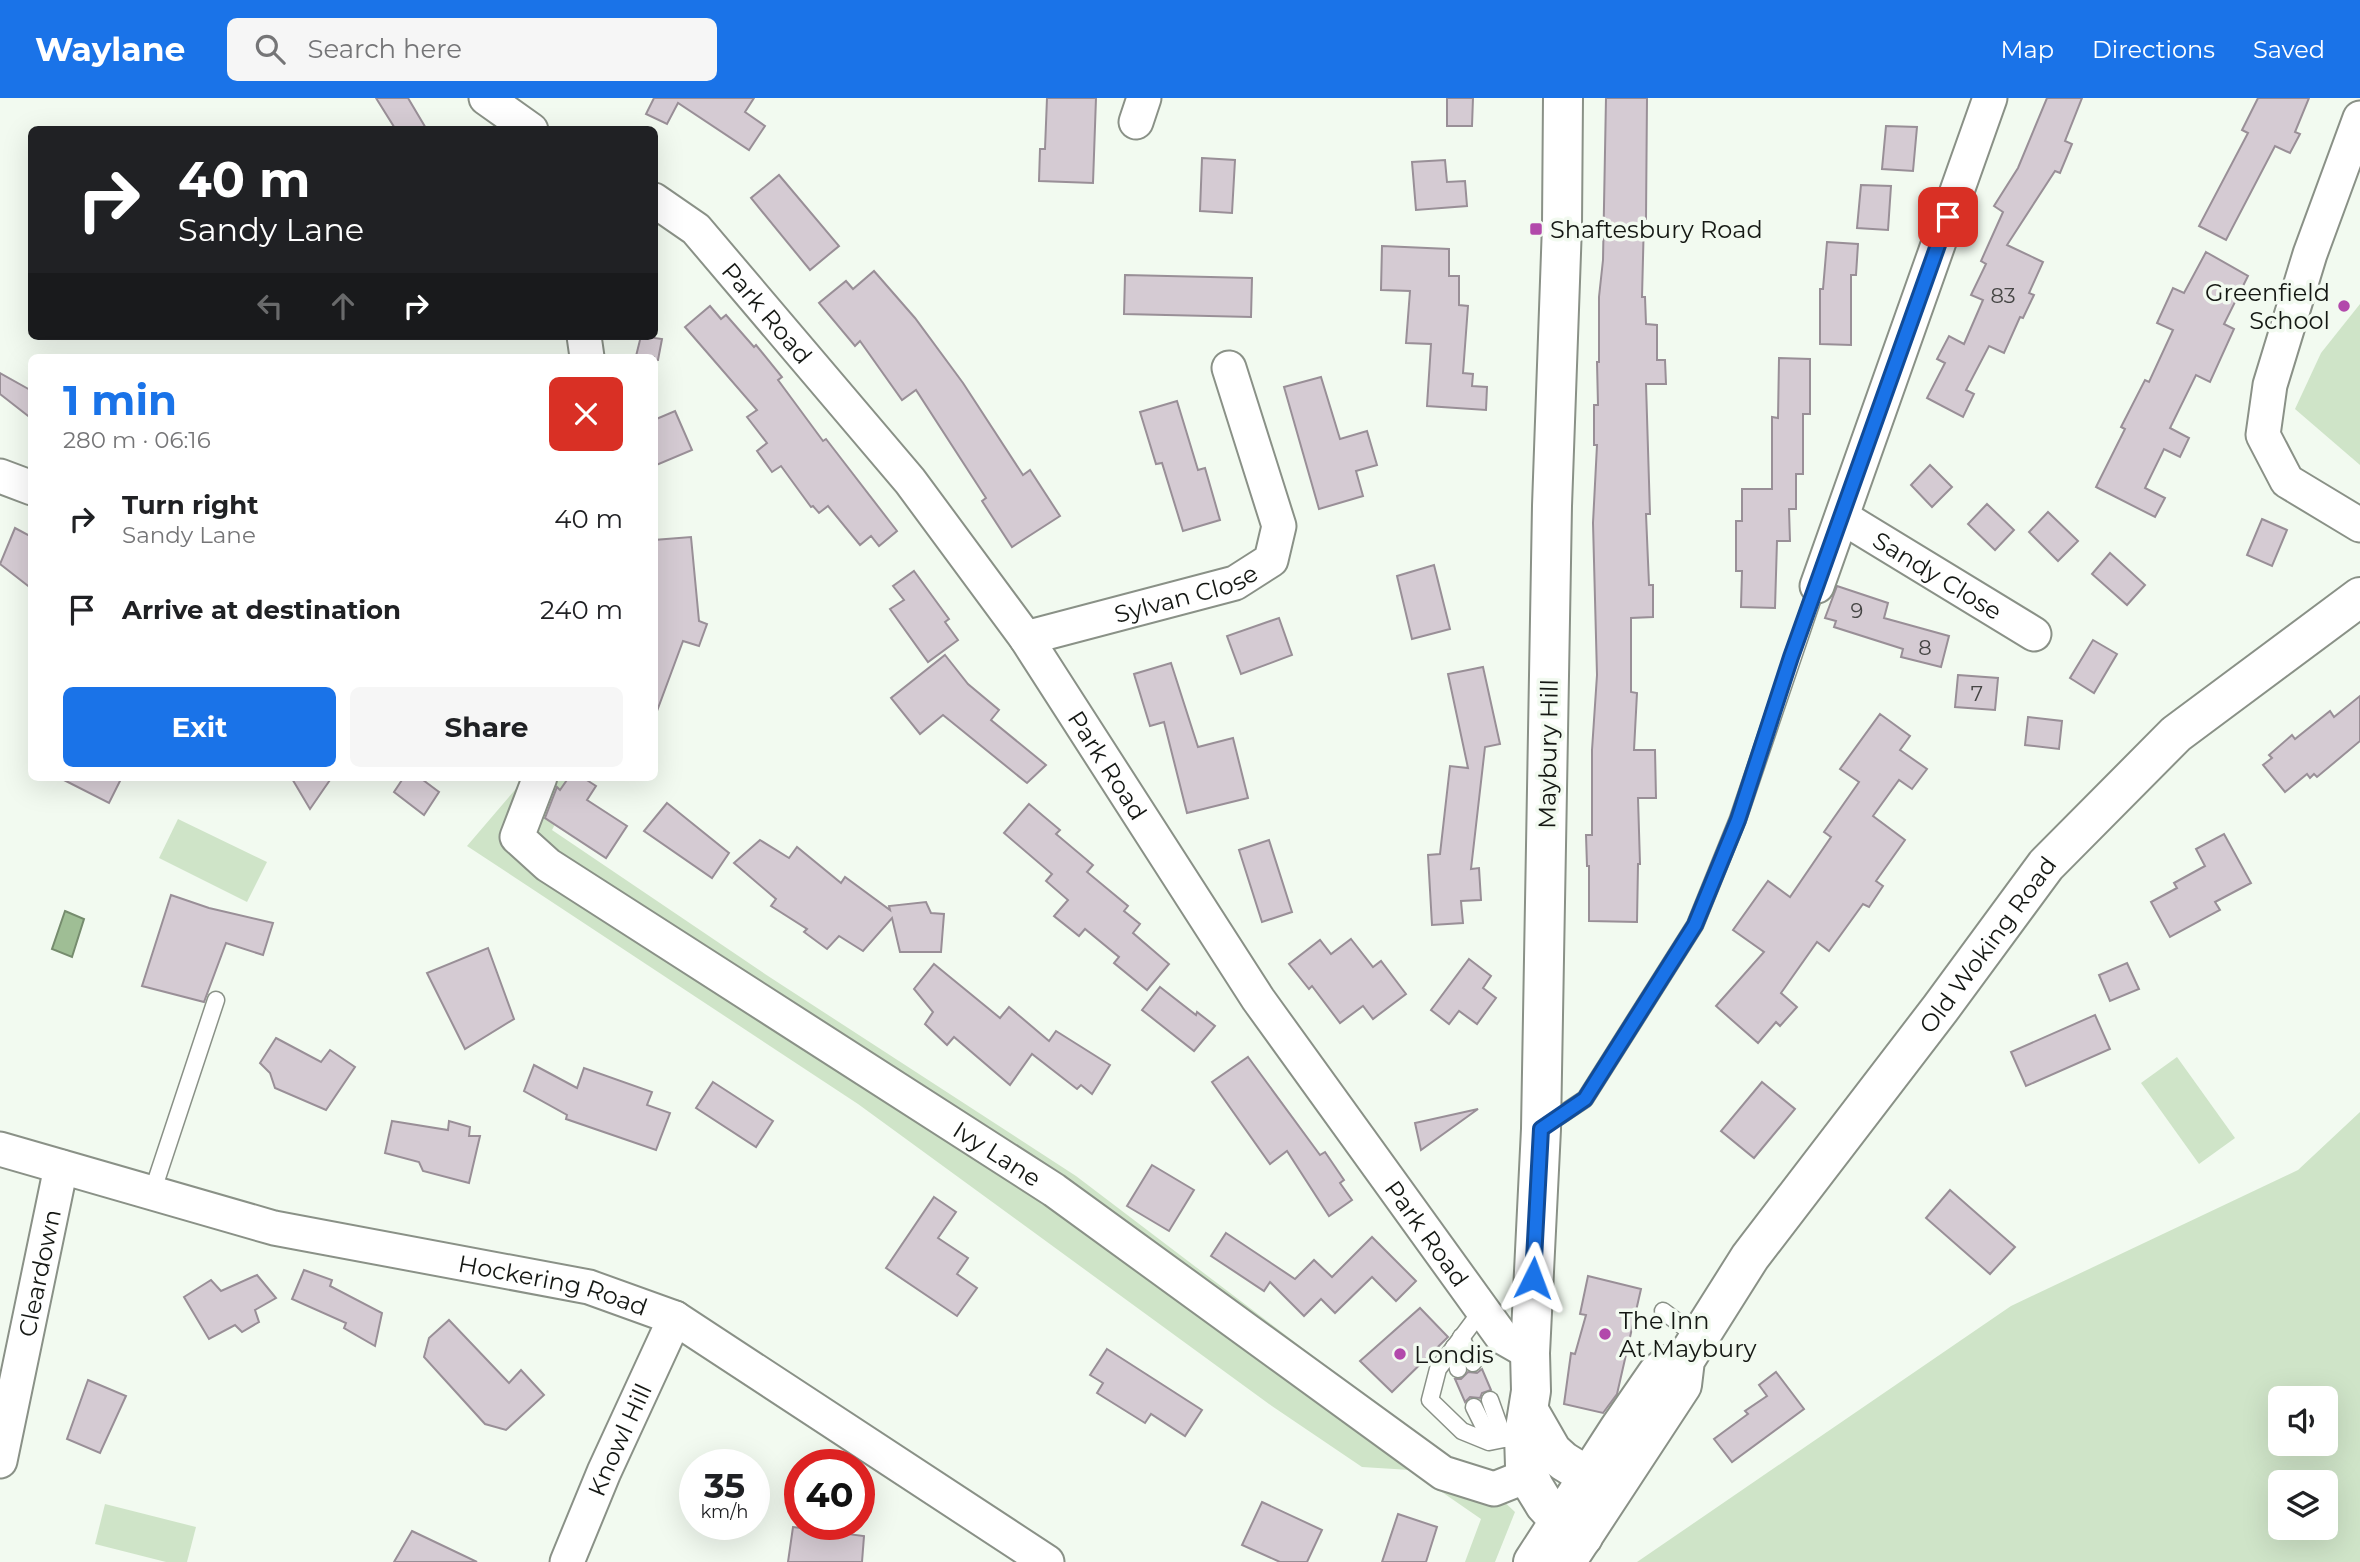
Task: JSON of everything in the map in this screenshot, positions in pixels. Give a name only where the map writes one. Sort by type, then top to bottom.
[{"type":"street","points":[[486,98],[522,126]]},
{"type":"street","name":"Maybury Hill","points":[[1563,98],[1541,1129],[1530,1353],[1518,1432],[1529,1475],[1545,1505],[1570,1540]]},
{"type":"street","points":[[1817,586],[1990,98]]},
{"type":"street","points":[[2360,118],[2310,254],[2270,385],[2263,435],[2287,481],[2360,525]]},
{"type":"street","name":"Park Road","points":[[658,203],[696,229],[910,481],[1026,638],[1258,999],[1502,1337],[1530,1353]]},
{"type":"street","name":"Sylvan Close","points":[[1026,638],[1235,583],[1271,560],[1279,526],[1229,368]]},
{"type":"street","points":[[0,476],[28,486]]},
{"type":"street","name":"Sandy Close","points":[[1842,517],[2034,634]]},
{"type":"street","name":"Old Woking Road","points":[[1533,1562],[1570,1540],[1600,1484],[1682,1385],[1692,1349],[1750,1256],[1940,1009],[2046,864],[2176,734],[2360,597]]},
{"type":"street","name":"Ivy Lane","points":[[538,781],[517,837],[548,865],[1054,1190],[1443,1473],[1494,1489],[1529,1475]]},
{"type":"street","name":"Hockering Road","points":[[0,1149],[274,1228],[589,1287],[675,1318],[1047,1562]]},
{"type":"street","name":"Cleardown","points":[[0,1461],[61,1167]]},
{"type":"street","name":"Knowl Hill","points":[[567,1562],[604,1472],[675,1318]]},
{"type":"street","points":[[1518,1432],[1552,1451],[1600,1484]]},
{"type":"lane","points":[[1541,1129],[1585,1099],[1695,925],[1738,820],[1817,586]]},
{"type":"lane","points":[[152,1193],[216,1000]]},
{"type":"lane","points":[[1482,1310],[1438,1369],[1430,1400],[1462,1431],[1518,1432]]},
{"type":"lane","points":[[1663,1311],[1692,1349]]},
{"type":"lane","points":[[1457,1342],[1465,1366]]},
{"type":"lane","points":[[1490,1400],[1518,1432]]},
{"type":"lane","points":[[1474,1407],[1518,1432]]},
{"type":"shaded area","name":"Greenfield School","points":[[2360,304],[2360,465],[2295,409],[2321,353]]},
{"type":"shaded area","points":[[523,781],[577,781],[552,830],[768,976],[1076,1176],[1313,1356],[1477,1476],[1515,1512],[1495,1562],[1465,1562],[1481,1519],[1410,1470],[1362,1467],[1269,1404],[858,1104],[467,846]]},
{"type":"shaded area","points":[[178,819],[267,862],[247,902],[159,858]]},
{"type":"shaded area","points":[[65,911],[84,919],[72,957],[52,949]]},
{"type":"shaded area","points":[[2177,1057],[2235,1138],[2199,1164],[2141,1083]]},
{"type":"shaded area","points":[[2360,1112],[2360,1562],[1637,1562],[2011,1306],[2298,1170]]},
{"type":"shaded area","points":[[105,1504],[196,1527],[187,1562],[166,1562],[95,1544]]},
{"type":"building","points":[[376,98],[408,98],[425,126],[394,126]]},
{"type":"building","points":[[654,98],[754,98],[745,112],[765,126],[749,150],[678,103],[667,124],[646,114]]},
{"type":"building","points":[[1047,98],[1096,98],[1093,183],[1039,181],[1040,149],[1045,149]]},
{"type":"building","points":[[1447,98],[1473,98],[1472,126],[1447,126]]},
{"type":"building","points":[[1606,98],[1647,98],[1642,297],[1645,297],[1646,324],[1657,325],[1657,360],[1665,360],[1666,384],[1646,384],[1650,514],[1646,514],[1649,585],[1653,585],[1653,617],[1631,618],[1631,692],[1637,693],[1634,750],[1655,750],[1656,798],[1638,798],[1640,864],[1637,922],[1589,921],[1586,835],[1592,835],[1592,750],[1597,675],[1593,523],[1597,445],[1594,445],[1594,405],[1598,405],[1597,362],[1603,260]]},
{"type":"building","points":[[2047,98],[2082,98],[2065,141],[2072,144],[2060,173],[2055,171],[2007,245],[2043,262],[2029,293],[2034,295],[2023,318],[2020,317],[2004,353],[1989,346],[1966,390],[1974,394],[1963,417],[1927,398],[1945,363],[1937,359],[1949,336],[1964,344],[1983,300],[1971,295],[1986,264],[1981,261],[2003,212],[1994,206],[2018,168]]},
{"type":"building","points":[[2258,98],[2309,98],[2295,132],[2300,134],[2290,153],[2275,146],[2226,240],[2199,226],[2248,133],[2242,130]]},
{"type":"building","points":[[1886,126],[1917,127],[1913,171],[1882,169]]},
{"type":"building","points":[[1202,158],[1235,160],[1232,213],[1200,211]]},
{"type":"building","points":[[1445,160],[1447,182],[1465,181],[1467,206],[1416,210],[1412,162]]},
{"type":"building","points":[[779,175],[839,246],[810,270],[751,198]]},
{"type":"building","points":[[1861,185],[1891,186],[1888,230],[1857,228]]},
{"type":"building","points":[[1827,242],[1858,244],[1856,275],[1851,275],[1851,345],[1820,344],[1820,289],[1823,289]]},
{"type":"building","points":[[1382,246],[1449,249],[1449,276],[1459,276],[1459,305],[1468,306],[1463,373],[1473,374],[1472,386],[1487,387],[1486,410],[1427,406],[1431,344],[1406,343],[1410,291],[1381,290]]},
{"type":"building","points":[[2206,252],[2248,276],[2224,324],[2234,329],[2210,382],[2196,375],[2170,428],[2189,438],[2180,457],[2164,449],[2145,488],[2165,498],[2155,517],[2096,487],[2125,429],[2121,427],[2145,380],[2149,382],[2173,330],[2157,323],[2173,288],[2184,293]]},
{"type":"building","points":[[874,271],[915,318],[963,383],[1023,475],[1030,470],[1060,516],[1012,547],[982,501],[986,498],[916,390],[902,400],[860,341],[855,346],[819,303],[846,281],[853,289]]},
{"type":"building","points":[[1125,275],[1252,278],[1251,317],[1124,314]]},
{"type":"building","points":[[710,306],[721,319],[726,315],[754,347],[756,345],[782,377],[778,380],[823,441],[826,439],[897,531],[879,546],[871,536],[860,545],[828,506],[819,513],[811,507],[781,466],[772,472],[757,451],[767,443],[747,417],[757,410],[685,327]]},
{"type":"building","points":[[662,339],[658,360],[658,354],[636,354],[640,340]]},
{"type":"building","points":[[1779,358],[1810,359],[1810,414],[1803,414],[1803,474],[1796,474],[1796,509],[1789,509],[1790,541],[1777,541],[1775,608],[1741,607],[1742,571],[1736,571],[1736,521],[1742,521],[1742,489],[1772,489],[1772,417],[1778,418]]},
{"type":"building","points":[[0,373],[28,389],[28,416],[0,394]]},
{"type":"building","points":[[1321,377],[1340,439],[1367,431],[1377,465],[1356,471],[1363,496],[1319,509],[1284,387]]},
{"type":"building","points":[[1177,401],[1198,470],[1205,468],[1220,520],[1183,531],[1162,463],[1156,464],[1140,412]]},
{"type":"building","points":[[675,411],[692,450],[658,464],[658,418]]},
{"type":"building","points":[[1930,465],[1952,487],[1932,507],[1911,485]]},
{"type":"building","points":[[1987,504],[2014,530],[1995,550],[1968,524]]},
{"type":"building","points":[[2048,512],[2078,541],[2058,561],[2029,532]]},
{"type":"building","points":[[2262,519],[2287,530],[2272,566],[2247,555]]},
{"type":"building","points":[[15,528],[28,535],[28,586],[0,564]]},
{"type":"building","points":[[691,537],[699,621],[707,624],[699,646],[683,641],[658,708],[658,540]]},
{"type":"building","points":[[2110,553],[2145,585],[2127,605],[2092,574]]},
{"type":"building","points":[[1434,565],[1450,629],[1412,639],[1397,576]]},
{"type":"building","points":[[914,571],[949,619],[945,622],[958,640],[928,662],[890,609],[904,600],[893,586]]},
{"type":"building","points":[[1837,586],[1888,603],[1884,618],[1949,636],[1941,667],[1901,657],[1903,649],[1834,627],[1836,621],[1825,618]]},
{"type":"building","points":[[1279,618],[1292,655],[1241,674],[1227,636]]},
{"type":"building","points":[[2093,640],[2117,654],[2094,693],[2070,678]]},
{"type":"building","points":[[945,655],[968,684],[999,710],[991,720],[1046,765],[1027,783],[943,715],[920,734],[891,698]]},
{"type":"building","points":[[1171,663],[1198,747],[1233,738],[1248,798],[1187,813],[1164,722],[1150,726],[1134,674]]},
{"type":"building","points":[[1483,667],[1500,744],[1485,747],[1471,869],[1479,868],[1481,900],[1461,901],[1463,923],[1432,925],[1428,855],[1440,854],[1450,766],[1468,768],[1448,674]]},
{"type":"building","points":[[1958,675],[1998,678],[1995,710],[1955,707]]},
{"type":"building","points":[[2360,696],[2360,741],[2317,777],[2314,774],[2310,778],[2307,774],[2285,792],[2263,765],[2272,758],[2269,755],[2292,735],[2295,739],[2330,711],[2334,717]]},
{"type":"building","points":[[1880,714],[1910,736],[1900,750],[1927,769],[1912,789],[1899,780],[1873,816],[1905,840],[1876,881],[1883,886],[1869,907],[1863,904],[1829,951],[1817,942],[1781,993],[1797,1007],[1780,1026],[1776,1022],[1758,1043],[1716,1006],[1764,952],[1733,930],[1768,881],[1790,897],[1831,837],[1824,832],[1859,782],[1840,769]]},
{"type":"building","points":[[2028,717],[2062,721],[2059,749],[2025,745]]},
{"type":"building","points":[[66,781],[120,781],[109,803]]},
{"type":"building","points":[[293,781],[329,781],[310,809]]},
{"type":"building","points":[[401,781],[424,781],[439,792],[424,815],[394,792]]},
{"type":"building","points":[[566,781],[588,781],[596,786],[587,800],[627,826],[606,858],[545,818],[557,787],[560,790]]},
{"type":"building","points":[[667,803],[729,853],[712,878],[644,831]]},
{"type":"building","points":[[1029,804],[1060,830],[1056,834],[1093,865],[1087,872],[1128,906],[1124,911],[1140,924],[1133,933],[1169,964],[1147,990],[1114,963],[1119,957],[1085,929],[1079,936],[1054,916],[1068,900],[1046,881],[1052,874],[1004,833]]},
{"type":"building","points":[[2224,834],[2251,883],[2215,902],[2220,910],[2170,937],[2151,902],[2177,888],[2174,883],[2205,866],[2196,849]]},
{"type":"building","points":[[760,840],[789,858],[797,847],[841,883],[845,877],[890,910],[889,906],[926,902],[931,913],[944,914],[941,952],[900,952],[892,918],[863,951],[839,936],[827,949],[804,932],[807,929],[771,906],[776,899],[734,863]]},
{"type":"building","points":[[1269,840],[1292,912],[1262,922],[1239,850]]},
{"type":"building","points":[[171,895],[209,908],[273,923],[263,955],[226,943],[204,1002],[142,986]]},
{"type":"building","points":[[1351,939],[1373,967],[1381,961],[1406,994],[1373,1019],[1363,1006],[1340,1023],[1312,986],[1309,989],[1289,964],[1320,940],[1331,954]]},
{"type":"building","points":[[488,948],[514,1019],[465,1049],[427,973]]},
{"type":"building","points":[[1469,959],[1491,976],[1483,988],[1496,998],[1477,1024],[1459,1011],[1449,1024],[1431,1010]]},
{"type":"building","points":[[2127,963],[2139,989],[2110,1001],[2099,975]]},
{"type":"building","points":[[934,964],[1000,1018],[1009,1007],[1049,1041],[1056,1031],[1110,1065],[1092,1094],[1081,1085],[1077,1089],[1032,1054],[1010,1085],[954,1037],[947,1045],[925,1024],[933,1012],[914,989]]},
{"type":"building","points":[[1160,987],[1215,1026],[1194,1051],[1142,1010]]},
{"type":"building","points":[[2095,1015],[2110,1049],[2026,1086],[2011,1052]]},
{"type":"building","points":[[276,1038],[321,1062],[330,1050],[355,1067],[326,1110],[275,1088],[270,1073],[260,1063]]},
{"type":"building","points":[[1248,1057],[1320,1155],[1325,1152],[1344,1180],[1340,1183],[1352,1200],[1329,1216],[1287,1151],[1270,1164],[1212,1082]]},
{"type":"building","points":[[534,1065],[577,1088],[584,1068],[652,1092],[647,1105],[670,1113],[656,1150],[566,1119],[567,1115],[524,1091]]},
{"type":"building","points":[[713,1082],[773,1121],[756,1147],[696,1108]]},
{"type":"building","points":[[1762,1082],[1795,1109],[1754,1158],[1721,1131]]},
{"type":"building","points":[[1478,1109],[1421,1150],[1415,1123]]},
{"type":"building","points":[[392,1121],[448,1130],[449,1121],[470,1127],[469,1136],[480,1136],[469,1183],[423,1171],[419,1162],[385,1153]]},
{"type":"building","points":[[1152,1165],[1194,1190],[1169,1231],[1127,1206]]},
{"type":"building","points":[[1950,1190],[2015,1247],[1990,1274],[1926,1218]]},
{"type":"building","points":[[934,1197],[956,1212],[938,1238],[968,1258],[957,1274],[977,1288],[957,1316],[886,1268]]},
{"type":"building","points":[[1226,1233],[1295,1279],[1314,1260],[1332,1277],[1372,1237],[1416,1281],[1396,1301],[1372,1277],[1335,1313],[1321,1299],[1304,1316],[1270,1282],[1264,1291],[1211,1256]]},
{"type":"building","points":[[304,1270],[332,1280],[330,1286],[382,1313],[375,1346],[344,1328],[346,1323],[292,1299]]},
{"type":"building","points":[[257,1275],[276,1298],[255,1310],[259,1322],[242,1332],[235,1325],[209,1339],[184,1297],[211,1280],[221,1291]]},
{"type":"building","name":"The Inn At Maybury","points":[[1588,1276],[1641,1289],[1617,1394],[1603,1413],[1564,1404],[1571,1353],[1575,1354],[1586,1315],[1580,1314]]},
{"type":"building","name":"Londis","points":[[1420,1308],[1448,1337],[1392,1392],[1360,1361]]},
{"type":"building","points":[[449,1320],[509,1383],[521,1370],[544,1395],[506,1430],[485,1424],[424,1357],[429,1338]]},
{"type":"building","points":[[1107,1349],[1202,1410],[1185,1436],[1151,1414],[1145,1423],[1097,1393],[1103,1383],[1090,1375]]},
{"type":"building","points":[[1482,1369],[1491,1390],[1482,1393],[1480,1398],[1470,1397],[1465,1402],[1455,1379]]},
{"type":"building","points":[[1776,1372],[1804,1409],[1732,1462],[1714,1439],[1748,1414],[1745,1411],[1767,1396],[1759,1385]]},
{"type":"building","points":[[88,1380],[126,1396],[100,1453],[67,1439]]},
{"type":"building","points":[[1262,1502],[1322,1530],[1307,1562],[1280,1562],[1242,1545]]},
{"type":"building","points":[[1398,1514],[1437,1527],[1426,1562],[1382,1562]]},
{"type":"building","points":[[412,1531],[477,1562],[394,1562]]},
{"type":"building","points":[[791,1540],[864,1540],[862,1562],[788,1562]]},
{"type":"place","name":"Shaftesbury Road","points":[[1536,229]]},
{"type":"place","name":"Greenfield School","points":[[2344,306]]},
{"type":"place","name":"The Inn At Maybury","points":[[1605,1334]]},
{"type":"place","name":"Londis","points":[[1400,1354]]},
{"type":"route","points":[[1533,1278],[1541,1129],[1585,1099],[1695,925],[1738,820],[1791,657],[1948,217]]}]
